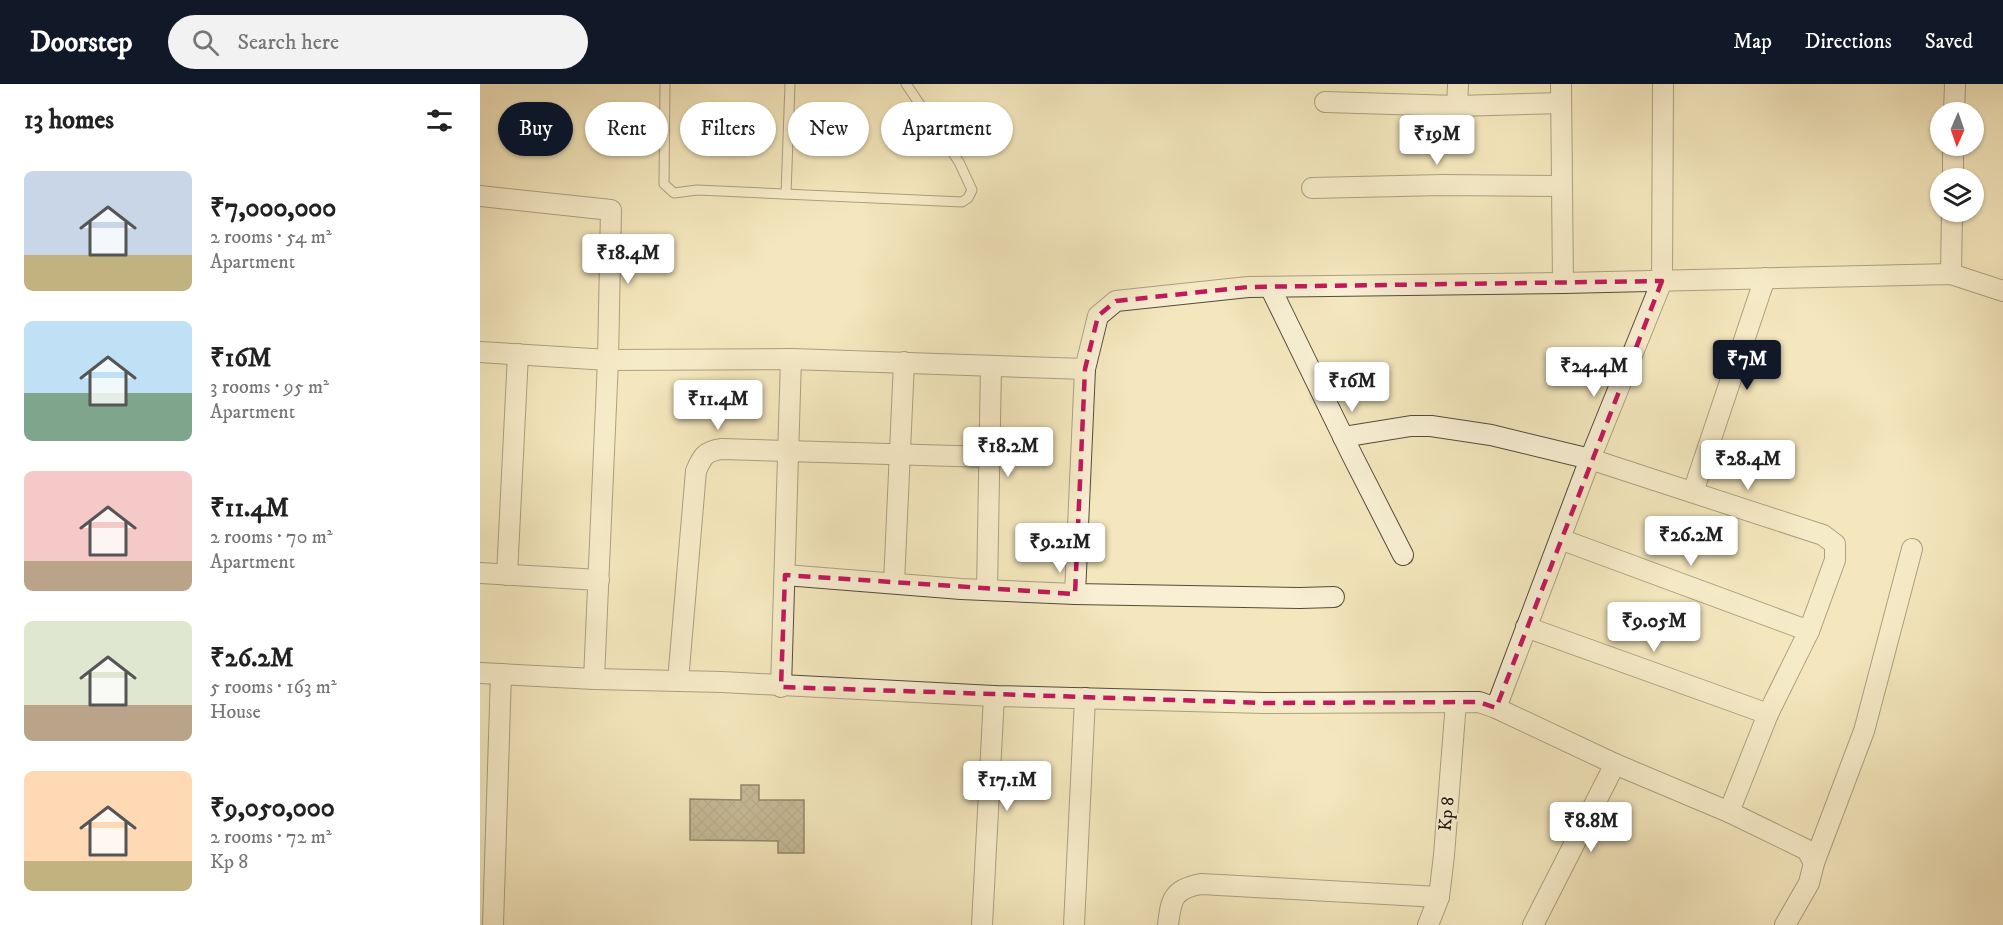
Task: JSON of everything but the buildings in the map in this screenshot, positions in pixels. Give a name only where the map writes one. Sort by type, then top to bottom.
[{"type":"street","points":[[1457,106],[1458,84]]},
{"type":"street","points":[[1496,708],[1590,459],[1662,281],[1662,84]]},
{"type":"street","points":[[1954,102],[1955,84]]},
{"type":"street","points":[[1324,102],[1356,93],[1457,106],[1561,94],[1563,283]]},
{"type":"street","points":[[1312,188],[1443,185],[1562,186]]},
{"type":"street","points":[[480,196],[611,210],[608,360],[594,679]]},
{"type":"street","points":[[1951,274],[1952,222]]},
{"type":"street","points":[[1075,594],[1085,369],[1098,316],[1116,301],[1270,286],[1563,283],[1951,274],[2003,291]]},
{"type":"street","points":[[1693,492],[1765,279]]},
{"type":"street","points":[[1270,286],[1403,555]]},
{"type":"street","points":[[480,352],[608,360],[791,359],[1085,369]]},
{"type":"street","points":[[507,575],[518,354]]},
{"type":"street","points":[[781,687],[791,359]]},
{"type":"street","points":[[894,583],[904,362]]},
{"type":"street","points":[[987,590],[991,366]]},
{"type":"street","points":[[1343,437],[1411,426],[1431,426],[1491,435],[1590,459],[1823,535],[1835,544],[1835,560],[1809,630],[1768,714],[1729,812]]},
{"type":"street","points":[[678,681],[696,471],[701,458],[708,451],[722,449],[989,457]]},
{"type":"street","points":[[1560,539],[1809,630]]},
{"type":"street","points":[[1785,925],[1809,883],[1814,862],[1864,731],[1912,549]]},
{"type":"street","points":[[480,573],[598,580]]},
{"type":"street","points":[[785,575],[1075,594],[1334,597]]},
{"type":"street","points":[[1526,627],[1768,714]]},
{"type":"street","points":[[480,673],[994,696],[1265,703],[1479,702],[1615,764],[1729,812],[1808,850],[1814,862]]},
{"type":"street","points":[[493,925],[501,674]]},
{"type":"street","points":[[982,925],[994,696]]},
{"type":"street","points":[[1074,925],[1085,698]]},
{"type":"street","name":"Kp 8","points":[[1428,925],[1439,897],[1456,702]]},
{"type":"street","points":[[1533,925],[1615,764]]},
{"type":"street","points":[[1168,925],[1175,895],[1185,887],[1201,884],[1439,897]]},
{"type":"lane","points":[[665,84],[664,184],[674,193],[697,190],[962,202],[968,198],[972,190],[959,162],[906,84]]},
{"type":"lane","points":[[786,194],[790,84]]},
{"type":"highlighted area","points":[[1662,281],[1496,708],[1479,702],[1265,703],[781,687],[785,575],[1075,594],[1085,369],[1098,316],[1116,301],[1248,287]]}]
